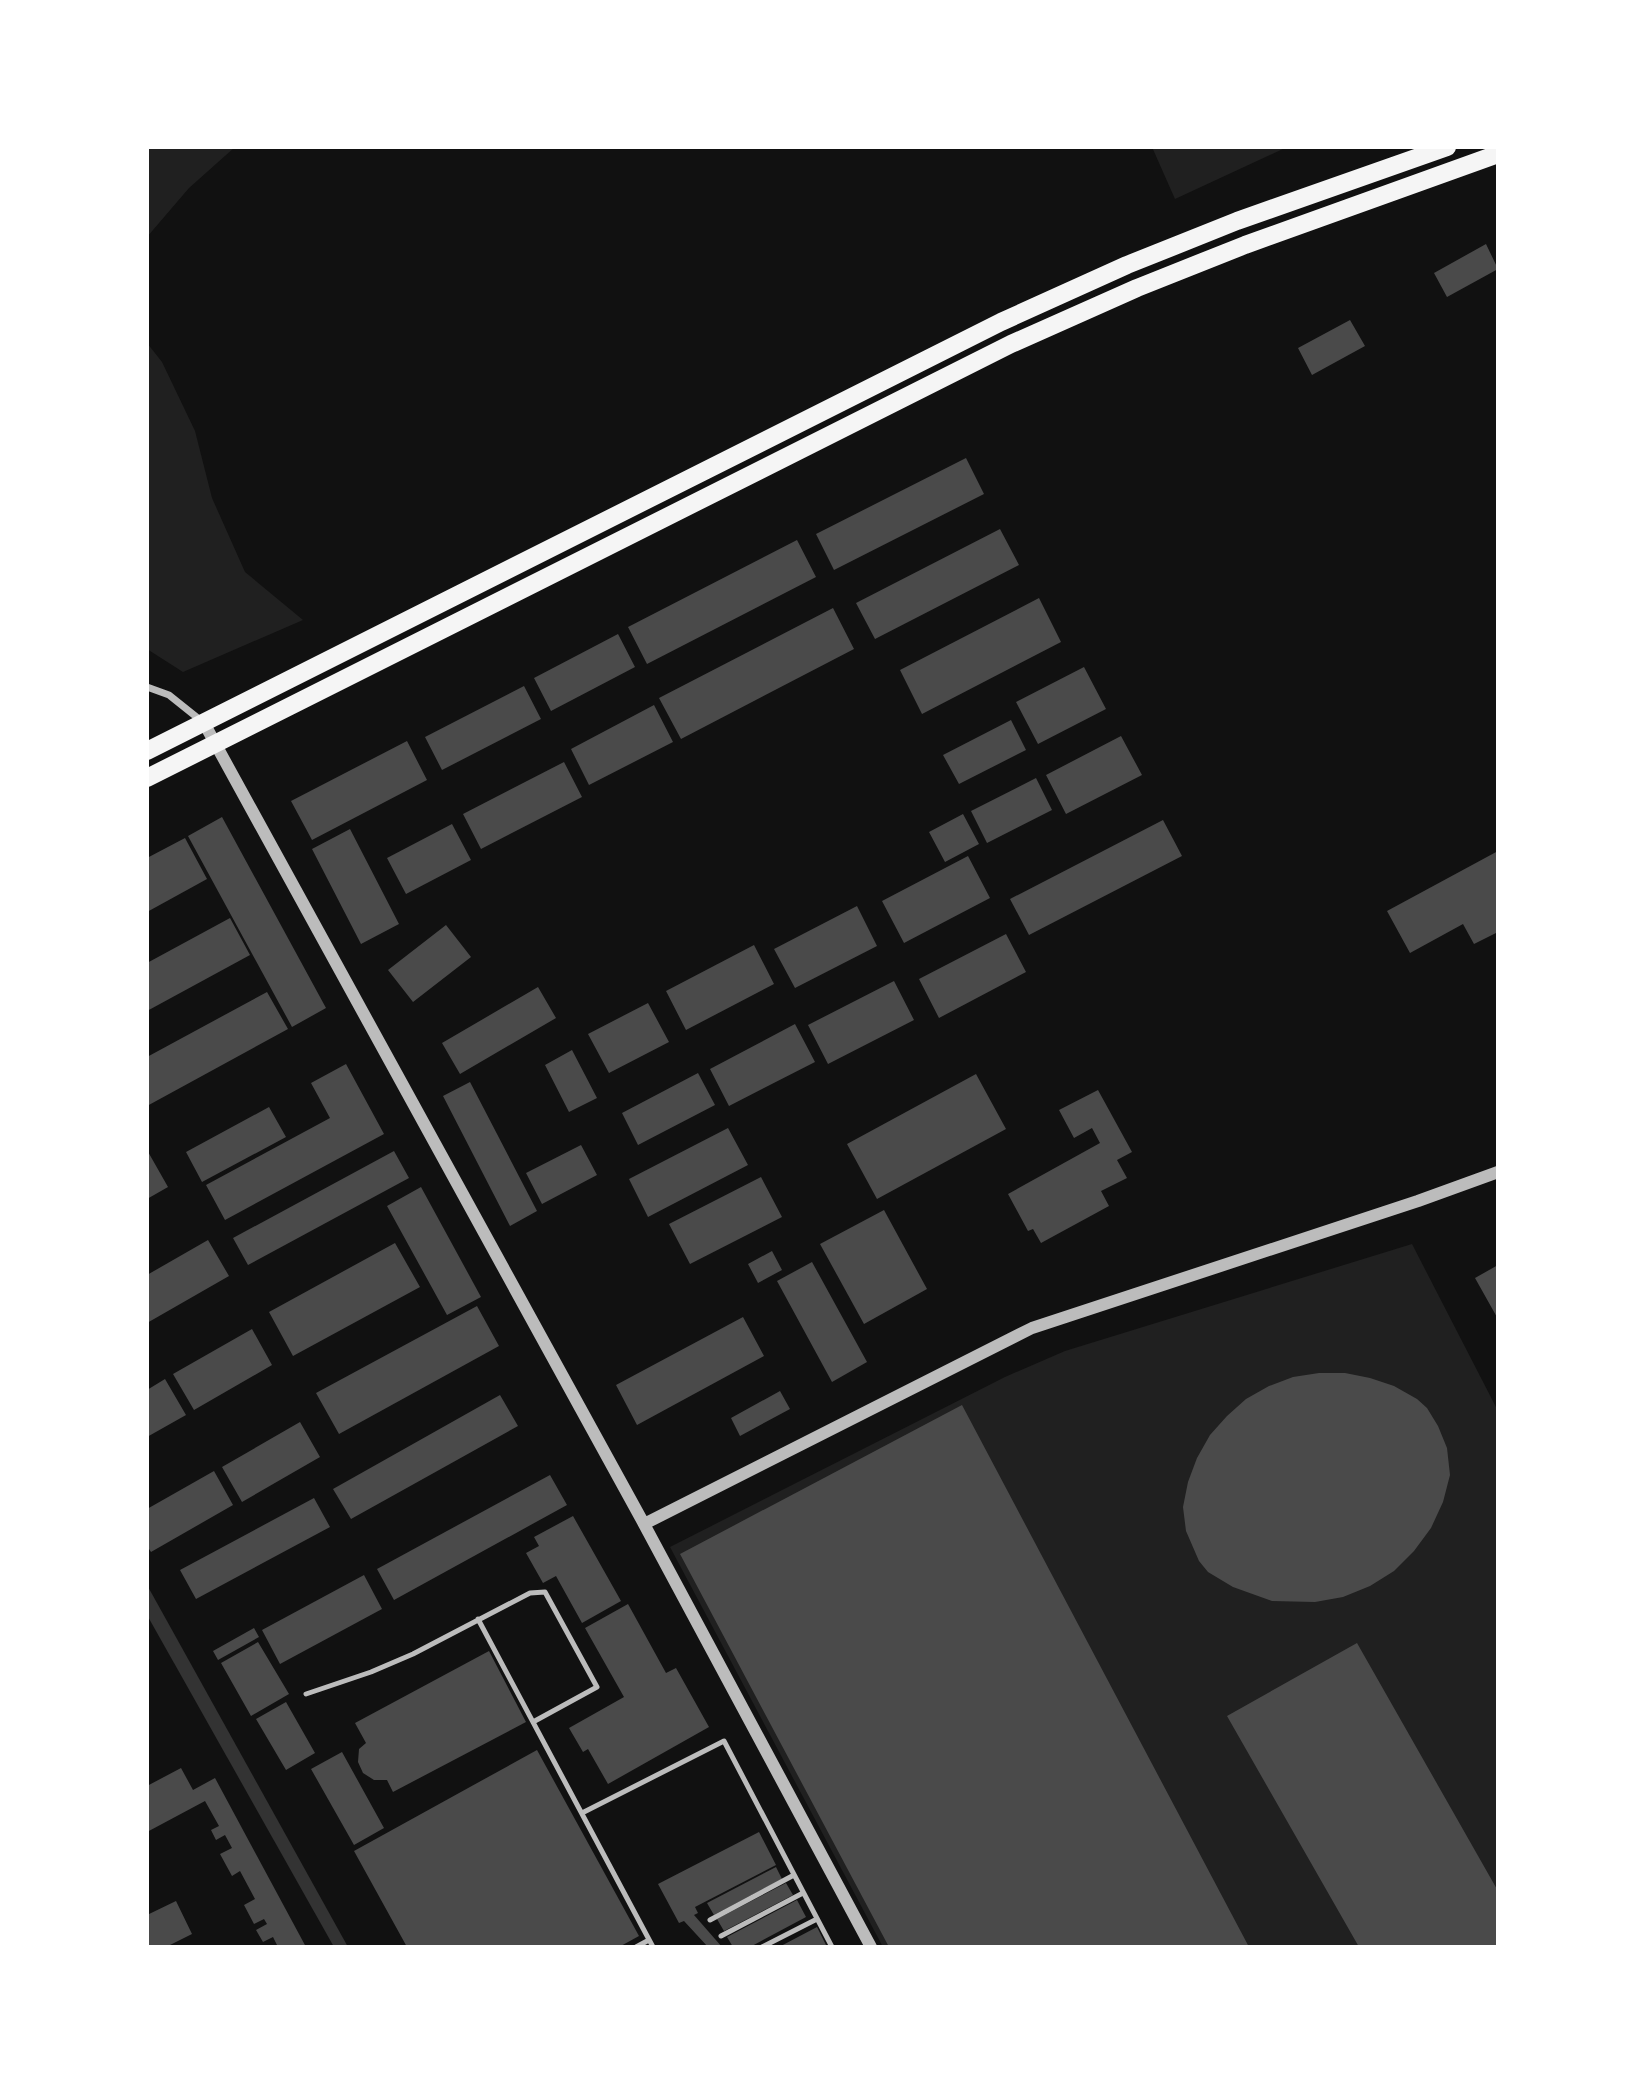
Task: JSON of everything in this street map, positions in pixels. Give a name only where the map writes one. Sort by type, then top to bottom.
[{"type":"main road","points":[[147,751],[1001,321],[1127,265],[1237,221],[1447,147]]},
{"type":"main road","points":[[147,778],[1011,344],[1245,244],[1498,154]]},
{"type":"street","points":[[147,687],[169,695],[204,723],[644,1524],[871,1947]]},
{"type":"street","points":[[644,1524],[1032,1328],[1498,1172]]},
{"type":"lane","points":[[306,1694],[371,1672],[413,1654],[530,1593],[545,1592],[597,1688],[533,1723]]},
{"type":"lane","points":[[478,1619],[653,1947]]},
{"type":"lane","points":[[582,1813],[724,1741],[832,1947]]},
{"type":"lane","points":[[710,1920],[794,1875]]},
{"type":"lane","points":[[721,1936],[803,1893]]},
{"type":"lane","points":[[762,1947],[817,1919]]},
{"type":"lane","points":[[636,1947],[649,1940]]},
{"type":"shaded area","points":[[147,147],[235,147],[189,188],[147,237]]},
{"type":"shaded area","points":[[1152,147],[1287,147],[1175,199]]},
{"type":"shaded area","points":[[147,343],[162,362],[195,431],[212,498],[245,572],[303,620],[183,672],[147,649]]},
{"type":"shaded area","points":[[1412,1244],[1498,1411],[1498,1947],[883,1947],[670,1547],[1005,1377],[1065,1351]]},
{"type":"shaded area","points":[[147,1585],[348,1947],[334,1947],[147,1615]]},
{"type":"building","points":[[1486,244],[1498,269],[1447,297],[1434,273]]},
{"type":"building","points":[[1350,320],[1365,346],[1312,375],[1298,348]]},
{"type":"building","points":[[966,458],[984,494],[834,570],[816,534]]},
{"type":"building","points":[[1000,529],[1019,565],[875,639],[856,603]]},
{"type":"building","points":[[797,540],[816,577],[647,664],[628,627]]},
{"type":"building","points":[[1039,598],[1061,642],[922,714],[900,670]]},
{"type":"building","points":[[833,608],[854,649],[681,739],[659,698]]},
{"type":"building","points":[[618,634],[635,667],[551,711],[534,678]]},
{"type":"building","points":[[1084,667],[1106,709],[1038,744],[1016,702]]},
{"type":"building","points":[[524,686],[541,719],[442,770],[425,737]]},
{"type":"building","points":[[654,705],[673,742],[589,785],[571,749]]},
{"type":"building","points":[[1011,720],[1026,750],[959,784],[943,755]]},
{"type":"building","points":[[1121,736],[1142,775],[1066,814],[1046,775]]},
{"type":"building","points":[[407,741],[427,780],[312,840],[291,801]]},
{"type":"building","points":[[564,762],[582,797],[481,849],[463,814]]},
{"type":"building","points":[[1036,778],[1052,810],[987,843],[971,811]]},
{"type":"building","points":[[963,814],[979,844],[945,862],[929,832]]},
{"type":"building","points":[[222,817],[326,1008],[292,1027],[188,836]]},
{"type":"building","points":[[1163,820],[1182,856],[1029,935],[1010,899]]},
{"type":"building","points":[[452,824],[471,860],[406,894],[387,858]]},
{"type":"building","points":[[350,829],[399,924],[361,944],[312,849]]},
{"type":"building","points":[[185,838],[207,879],[147,912],[147,858]]},
{"type":"building","points":[[1498,851],[1498,932],[1474,944],[1463,924],[1410,953],[1387,911]]},
{"type":"building","points":[[968,856],[990,898],[904,943],[882,901]]},
{"type":"building","points":[[857,906],[877,946],[795,988],[774,949]]},
{"type":"building","points":[[230,918],[250,955],[147,1011],[147,963]]},
{"type":"building","points":[[446,925],[471,957],[413,1002],[388,970]]},
{"type":"building","points":[[1006,934],[1026,972],[939,1018],[919,979]]},
{"type":"building","points":[[754,945],[774,984],[686,1030],[666,991]]},
{"type":"building","points":[[894,981],[914,1020],[828,1064],[808,1025]]},
{"type":"building","points":[[538,987],[556,1018],[460,1074],[442,1043]]},
{"type":"building","points":[[267,992],[288,1029],[147,1106],[147,1057]]},
{"type":"building","points":[[648,1003],[669,1042],[609,1073],[588,1034]]},
{"type":"building","points":[[795,1024],[815,1062],[729,1106],[710,1069]]},
{"type":"building","points":[[572,1050],[597,1098],[569,1112],[545,1065]]},
{"type":"building","points":[[346,1064],[384,1134],[225,1220],[206,1185],[330,1118],[311,1083]]},
{"type":"building","points":[[698,1073],[715,1105],[638,1145],[622,1113]]},
{"type":"building","points":[[976,1074],[1006,1129],[877,1199],[847,1144]]},
{"type":"building","points":[[470,1082],[537,1211],[510,1226],[443,1096]]},
{"type":"building","points":[[1098,1090],[1132,1152],[1117,1160],[1127,1178],[1101,1191],[1109,1206],[1041,1243],[1033,1229],[1028,1231],[1008,1194],[1100,1143],[1092,1128],[1074,1138],[1059,1110]]},
{"type":"building","points":[[269,1107],[286,1137],[202,1182],[186,1152]]},
{"type":"building","points":[[728,1128],[748,1165],[648,1217],[629,1179]]},
{"type":"building","points":[[581,1145],[597,1175],[542,1204],[526,1173]]},
{"type":"building","points":[[147,1150],[168,1187],[147,1199]]},
{"type":"building","points":[[394,1151],[409,1178],[248,1265],[233,1238]]},
{"type":"building","points":[[761,1177],[782,1217],[690,1264],[669,1224]]},
{"type":"building","points":[[421,1187],[481,1297],[447,1315],[387,1206]]},
{"type":"building","points":[[884,1210],[927,1289],[864,1324],[820,1244]]},
{"type":"building","points":[[208,1240],[229,1276],[147,1323],[147,1275]]},
{"type":"building","points":[[395,1243],[420,1287],[293,1356],[269,1312]]},
{"type":"building","points":[[772,1251],[782,1270],[758,1283],[748,1264]]},
{"type":"building","points":[[812,1262],[867,1362],[832,1382],[777,1281]]},
{"type":"building","points":[[1498,1265],[1498,1319],[1475,1278]]},
{"type":"building","points":[[477,1306],[499,1346],[339,1434],[316,1393]]},
{"type":"building","points":[[743,1317],[764,1356],[637,1425],[616,1385]]},
{"type":"building","points":[[252,1329],[272,1365],[194,1410],[173,1374]]},
{"type":"building","points":[[1345,1373],[1370,1378],[1394,1386],[1417,1399],[1427,1408],[1438,1426],[1447,1448],[1450,1475],[1443,1502],[1431,1528],[1414,1551],[1394,1571],[1370,1586],[1343,1597],[1315,1602],[1272,1601],[1233,1587],[1208,1572],[1199,1561],[1186,1531],[1183,1507],[1188,1482],[1210,1435],[1246,1399],[1293,1377]]},
{"type":"building","points":[[165,1379],[186,1415],[147,1437],[147,1390]]},
{"type":"building","points":[[780,1391],[790,1409],[740,1436],[731,1418]]},
{"type":"building","points":[[500,1395],[518,1426],[351,1519],[333,1489]]},
{"type":"building","points":[[962,1405],[1249,1947],[889,1947],[680,1554]]},
{"type":"building","points":[[300,1422],[320,1457],[242,1502],[222,1467]]},
{"type":"building","points":[[214,1471],[233,1505],[151,1552],[147,1546],[147,1509]]},
{"type":"building","points":[[550,1475],[567,1505],[394,1600],[377,1569]]},
{"type":"building","points":[[314,1498],[330,1527],[196,1599],[180,1570]]},
{"type":"building","points":[[573,1516],[621,1601],[582,1623],[556,1576],[543,1583],[526,1553],[539,1546],[534,1537]]},
{"type":"building","points":[[364,1575],[382,1609],[280,1664],[262,1630]]},
{"type":"building","points":[[628,1604],[666,1673],[676,1668],[709,1727],[608,1784],[588,1749],[583,1752],[569,1728],[624,1697],[585,1628]]},
{"type":"building","points":[[254,1628],[259,1637],[218,1660],[213,1651]]},
{"type":"building","points":[[258,1642],[289,1694],[251,1716],[221,1663]]},
{"type":"building","points":[[1357,1643],[1498,1891],[1498,1947],[1359,1947],[1227,1716]]},
{"type":"building","points":[[489,1651],[526,1722],[393,1792],[387,1780],[374,1780],[363,1773],[358,1762],[359,1749],[366,1743],[355,1723]]},
{"type":"building","points":[[286,1702],[315,1753],[286,1770],[256,1719]]},
{"type":"building","points":[[537,1750],[639,1936],[619,1947],[407,1947],[354,1851]]},
{"type":"building","points":[[342,1752],[384,1828],[354,1845],[311,1769]]},
{"type":"building","points":[[181,1768],[193,1790],[215,1778],[306,1947],[278,1947],[273,1937],[263,1942],[256,1930],[267,1924],[264,1919],[254,1924],[244,1905],[255,1899],[240,1871],[232,1876],[220,1854],[232,1848],[225,1835],[216,1840],[211,1830],[219,1826],[205,1801],[147,1832],[147,1786]]},
{"type":"building","points":[[759,1832],[776,1865],[695,1907],[698,1913],[694,1915],[722,1947],[708,1947],[684,1921],[679,1923],[658,1884]]},
{"type":"building","points":[[776,1867],[782,1879],[714,1915],[707,1903]]},
{"type":"building","points":[[786,1883],[793,1895],[724,1931],[717,1919]]},
{"type":"building","points":[[797,1900],[806,1917],[750,1947],[733,1947],[727,1937]]},
{"type":"building","points":[[176,1901],[192,1934],[166,1947],[147,1947],[147,1915]]},
{"type":"building","points":[[817,1927],[827,1947],[779,1947]]}]
